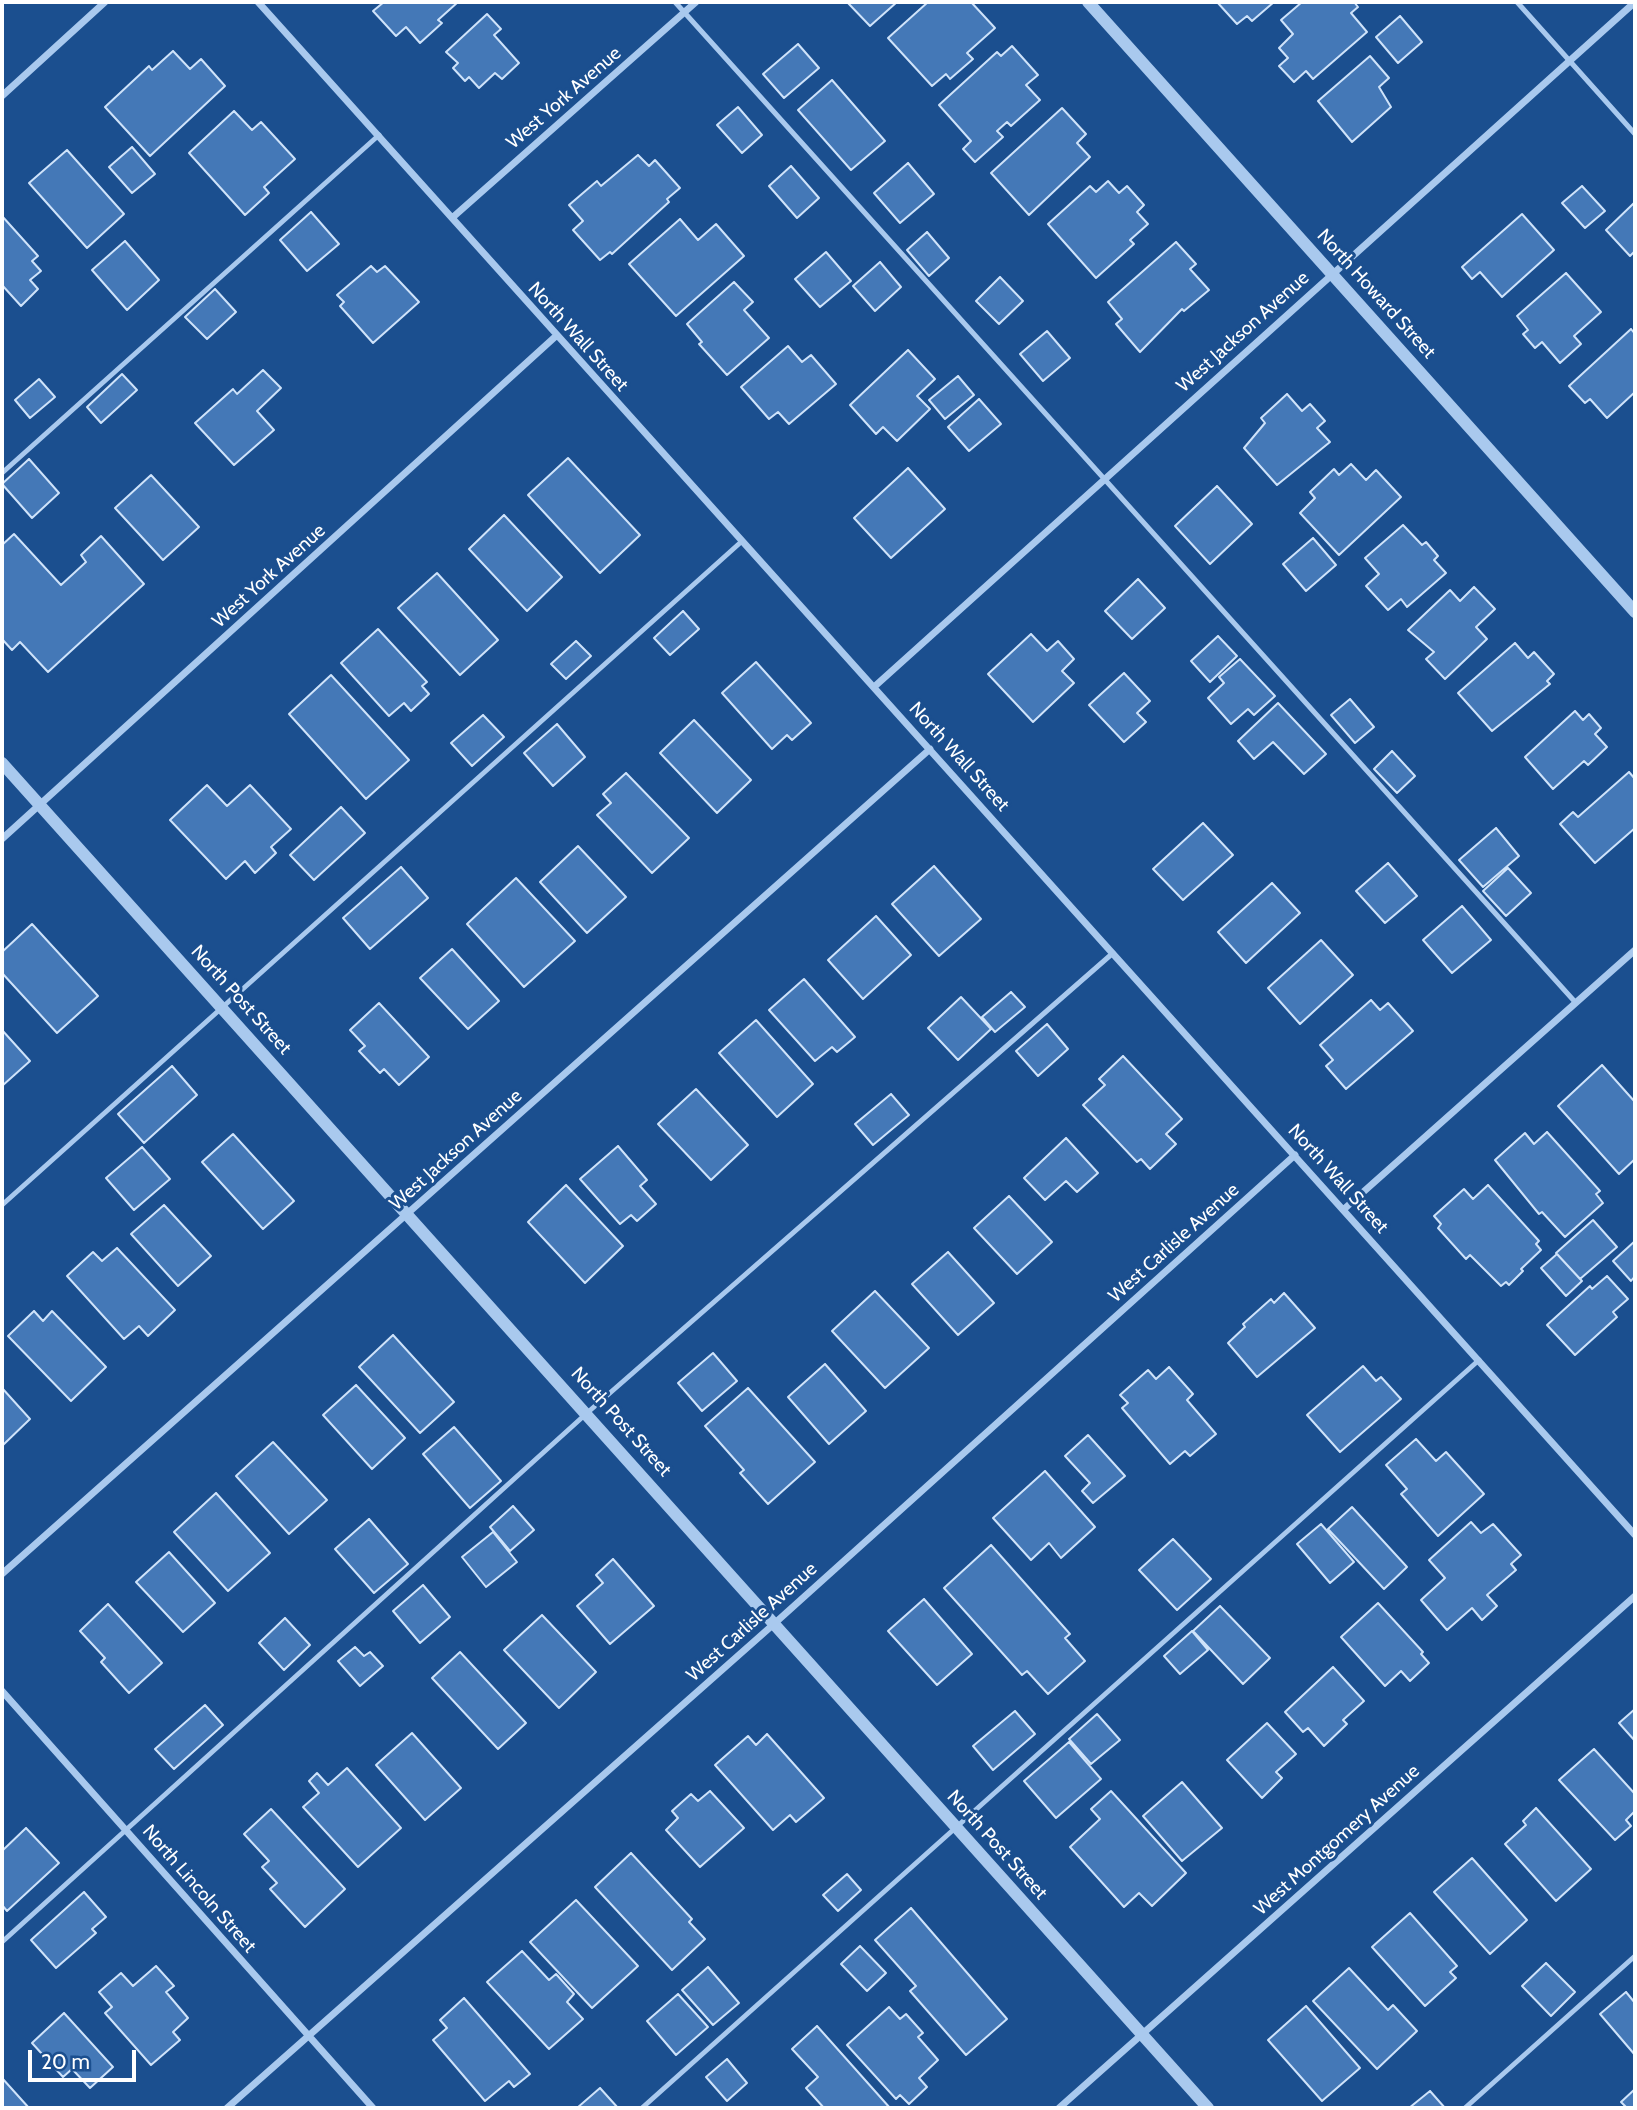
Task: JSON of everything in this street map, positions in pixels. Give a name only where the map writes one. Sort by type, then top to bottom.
[{"type":"street","points":[[2,96],[105,2]]},
{"type":"street","name":"North Wall Street","points":[[258,2],[1635,1535]]},
{"type":"street","name":"West York Avenue","points":[[452,218],[696,2]]},
{"type":"street","name":"North Howard Street","points":[[1088,2],[1635,612]]},
{"type":"street","name":"West Jackson Avenue","points":[[874,687],[1635,2]]},
{"type":"street","name":"West York Avenue","points":[[2,839],[556,336]]},
{"type":"street","name":"West Jackson Avenue","points":[[2,1574],[930,748]]},
{"type":"street","name":"North Post Street","points":[[2,763],[1208,2108]]},
{"type":"street","points":[[1343,1210],[1635,950]]},
{"type":"street","name":"West Carlisle Avenue","points":[[227,2108],[775,1623],[1295,1155]]},
{"type":"street","name":"West Montgomery Avenue","points":[[1059,2108],[1635,1596]]},
{"type":"street","name":"North Lincoln Street","points":[[2,1691],[373,2108]]},
{"type":"lane","points":[[675,2],[1576,1003]]},
{"type":"lane","points":[[1517,2],[1635,134]]},
{"type":"lane","points":[[2,473],[379,135]]},
{"type":"lane","points":[[2,1205],[741,542]]},
{"type":"lane","points":[[2,1942],[587,1413],[1114,953]]},
{"type":"lane","points":[[642,2108],[1479,1360]]},
{"type":"lane","points":[[1465,2108],[1635,1956]]},
{"type":"building","points":[[384,2],[458,2],[438,20],[442,23],[420,43],[406,27],[396,36],[373,11]]},
{"type":"building","points":[[847,2],[897,2],[870,26]]},
{"type":"building","points":[[928,2],[971,2],[995,28],[967,53],[973,59],[950,79],[946,74],[932,86],[888,38]]},
{"type":"building","points":[[1217,2],[1274,2],[1252,21],[1247,16],[1237,24]]},
{"type":"building","points":[[1302,2],[1354,2],[1358,7],[1351,13],[1367,32],[1313,79],[1306,71],[1294,82],[1279,66],[1288,58],[1279,48],[1293,34],[1281,20]]},
{"type":"building","points":[[487,14],[501,29],[494,35],[519,63],[502,79],[495,73],[479,88],[469,77],[465,81],[453,68],[458,63],[446,52]]},
{"type":"building","points":[[1400,16],[1422,42],[1398,63],[1376,37]]},
{"type":"building","points":[[798,44],[819,68],[784,98],[763,74]]},
{"type":"building","points":[[1012,46],[1038,75],[1026,85],[1040,100],[1011,126],[1007,122],[997,131],[1003,137],[975,162],[963,149],[971,141],[939,105],[997,52],[1001,56]]},
{"type":"building","points":[[173,51],[190,69],[201,59],[225,86],[150,156],[105,107],[149,66],[152,70]]},
{"type":"building","points":[[1370,56],[1389,78],[1379,87],[1391,107],[1352,142],[1318,101]]},
{"type":"building","points":[[832,80],[885,141],[851,170],[798,110]]},
{"type":"building","points":[[738,107],[762,135],[742,153],[717,125]]},
{"type":"building","points":[[1062,108],[1086,134],[1077,143],[1090,157],[1029,215],[991,173]]},
{"type":"building","points":[[234,111],[252,130],[261,122],[295,159],[264,187],[269,193],[245,215],[189,153]]},
{"type":"building","points":[[132,147],[155,174],[132,193],[109,167]]},
{"type":"building","points":[[67,150],[124,214],[87,248],[29,183]]},
{"type":"building","points":[[638,155],[649,166],[655,160],[680,188],[667,199],[669,202],[612,254],[610,252],[600,260],[573,230],[583,221],[569,205],[597,181],[601,186]]},
{"type":"building","points":[[908,163],[934,194],[900,223],[874,193]]},
{"type":"building","points":[[791,166],[819,198],[797,218],[769,186]]},
{"type":"building","points":[[1108,181],[1119,193],[1127,186],[1144,205],[1137,212],[1148,224],[1130,240],[1134,244],[1096,278],[1048,224],[1090,186],[1096,192]]},
{"type":"building","points":[[1582,186],[1605,211],[1585,228],[1562,203]]},
{"type":"building","points":[[1634,203],[1635,251],[1630,256],[1606,230]]},
{"type":"building","points":[[311,212],[339,244],[307,271],[280,240]]},
{"type":"building","points":[[1522,214],[1554,250],[1502,297],[1480,272],[1472,279],[1462,267]]},
{"type":"building","points":[[2,216],[38,256],[32,261],[41,271],[30,280],[38,289],[21,306],[2,285]]},
{"type":"building","points":[[680,219],[698,240],[716,224],[744,256],[676,316],[629,264]]},
{"type":"building","points":[[927,232],[949,258],[929,276],[907,250]]},
{"type":"building","points":[[125,241],[159,280],[127,310],[92,270]]},
{"type":"building","points":[[1176,242],[1196,264],[1190,269],[1209,290],[1184,311],[1182,309],[1140,352],[1116,324],[1122,319],[1108,302]]},
{"type":"building","points":[[826,252],[851,281],[820,307],[795,279]]},
{"type":"building","points":[[880,262],[901,287],[875,311],[853,286]]},
{"type":"building","points":[[371,266],[377,272],[385,266],[419,302],[373,343],[340,306],[344,302],[337,295]]},
{"type":"building","points":[[1566,273],[1601,312],[1574,336],[1581,344],[1560,363],[1542,342],[1535,348],[1523,334],[1528,330],[1517,316]]},
{"type":"building","points":[[1000,277],[1023,301],[999,324],[976,301]]},
{"type":"building","points":[[734,282],[753,302],[744,310],[769,338],[727,375],[699,344],[702,342],[687,324]]},
{"type":"building","points":[[215,289],[236,312],[207,339],[185,317]]},
{"type":"building","points":[[1631,329],[1635,334],[1635,392],[1607,418],[1590,399],[1585,403],[1569,386]]},
{"type":"building","points":[[1047,331],[1070,358],[1043,381],[1020,354]]},
{"type":"building","points":[[788,346],[802,362],[811,355],[836,384],[789,424],[778,412],[769,419],[741,387]]},
{"type":"building","points":[[908,350],[935,379],[917,396],[930,409],[897,441],[883,427],[876,434],[850,405]]},
{"type":"building","points":[[263,370],[281,388],[257,411],[274,430],[234,465],[195,423],[233,389],[237,394]]},
{"type":"building","points":[[122,374],[137,390],[101,423],[87,407]]},
{"type":"building","points":[[958,376],[974,395],[945,419],[929,400]]},
{"type":"building","points":[[39,379],[55,397],[30,418],[15,400]]},
{"type":"building","points":[[1287,394],[1302,411],[1310,404],[1325,421],[1317,428],[1330,442],[1277,485],[1244,448],[1265,423],[1261,418]]},
{"type":"building","points":[[979,399],[1001,424],[969,451],[948,427]]},
{"type":"building","points":[[568,458],[640,535],[600,573],[528,495]]},
{"type":"building","points":[[29,459],[59,493],[32,518],[2,484]]},
{"type":"building","points":[[1351,464],[1366,480],[1376,470],[1401,497],[1339,555],[1300,513],[1315,498],[1310,492],[1334,469],[1339,475]]},
{"type":"building","points":[[908,468],[945,509],[891,558],[854,518]]},
{"type":"building","points":[[151,475],[199,527],[163,560],[115,508]]},
{"type":"building","points":[[1217,486],[1252,524],[1210,564],[1175,526]]},
{"type":"building","points":[[504,515],[562,577],[527,611],[469,549]]},
{"type":"building","points":[[1403,525],[1422,545],[1426,542],[1438,556],[1434,560],[1446,573],[1407,607],[1401,599],[1388,610],[1366,586],[1379,574],[1365,558]]},
{"type":"building","points":[[14,534],[61,585],[86,562],[81,555],[101,536],[144,584],[48,672],[20,642],[12,650],[2,639],[2,545]]},
{"type":"building","points":[[1313,538],[1336,565],[1306,591],[1283,564]]},
{"type":"building","points":[[437,573],[498,640],[460,675],[398,608]]},
{"type":"building","points":[[1138,579],[1165,608],[1132,639],[1105,611]]},
{"type":"building","points":[[1474,587],[1495,609],[1476,627],[1487,639],[1445,679],[1426,659],[1434,652],[1408,630],[1450,590],[1460,601]]},
{"type":"building","points":[[683,611],[699,629],[670,655],[654,638]]},
{"type":"building","points":[[378,629],[427,682],[422,686],[429,694],[411,711],[404,703],[389,716],[341,663]]},
{"type":"building","points":[[1031,634],[1047,651],[1058,641],[1074,659],[1062,671],[1074,683],[1033,722],[988,674]]},
{"type":"building","points":[[1218,636],[1237,656],[1210,682],[1191,661]]},
{"type":"building","points":[[576,641],[591,656],[566,679],[551,664]]},
{"type":"building","points":[[1515,643],[1528,658],[1534,652],[1554,674],[1547,681],[1550,684],[1492,731],[1458,693]]},
{"type":"building","points":[[1240,659],[1275,696],[1254,715],[1248,709],[1231,724],[1208,698],[1224,683],[1219,677]]},
{"type":"building","points":[[756,662],[811,723],[792,740],[787,735],[772,749],[722,693]]},
{"type":"building","points":[[1124,673],[1150,701],[1137,713],[1146,722],[1124,742],[1089,705]]},
{"type":"building","points":[[331,675],[409,760],[366,799],[289,714]]},
{"type":"building","points":[[1350,699],[1374,727],[1355,743],[1331,715]]},
{"type":"building","points":[[1278,703],[1326,754],[1304,774],[1273,742],[1254,759],[1238,741]]},
{"type":"building","points":[[1575,711],[1583,720],[1589,714],[1601,728],[1595,734],[1607,747],[1588,765],[1584,761],[1553,789],[1525,757]]},
{"type":"building","points":[[483,715],[504,737],[472,766],[451,743]]},
{"type":"building","points":[[694,720],[751,780],[717,813],[660,753]]},
{"type":"building","points":[[557,724],[585,757],[553,786],[524,753]]},
{"type":"building","points":[[1392,751],[1415,776],[1397,793],[1374,769]]},
{"type":"building","points":[[1629,772],[1635,779],[1635,828],[1595,863],[1560,824],[1573,812],[1578,817]]},
{"type":"building","points":[[626,773],[689,838],[652,873],[597,815],[611,803],[603,794]]},
{"type":"building","points":[[207,785],[227,806],[250,785],[291,829],[271,847],[276,853],[255,873],[245,861],[226,879],[170,820]]},
{"type":"building","points":[[341,807],[365,833],[314,880],[290,855]]},
{"type":"building","points":[[1203,823],[1233,855],[1183,900],[1153,869]]},
{"type":"building","points":[[1496,828],[1519,856],[1483,887],[1459,860]]},
{"type":"building","points":[[578,846],[626,897],[587,933],[540,882]]},
{"type":"building","points":[[1388,863],[1417,896],[1385,923],[1356,891]]},
{"type":"building","points":[[934,866],[981,919],[939,956],[892,904]]},
{"type":"building","points":[[401,867],[428,898],[370,949],[343,918]]},
{"type":"building","points":[[1508,868],[1531,893],[1506,916],[1483,891]]},
{"type":"building","points":[[516,878],[575,941],[524,987],[467,924]]},
{"type":"building","points":[[1272,883],[1300,913],[1246,963],[1218,932]]},
{"type":"building","points":[[1462,906],[1491,940],[1452,973],[1423,940]]},
{"type":"building","points":[[876,916],[911,955],[863,999],[828,960]]},
{"type":"building","points":[[32,924],[98,996],[57,1033],[2,973],[2,952]]},
{"type":"building","points":[[1321,940],[1353,975],[1300,1024],[1268,988]]},
{"type":"building","points":[[452,949],[499,1001],[468,1029],[420,978]]},
{"type":"building","points":[[804,979],[855,1037],[837,1052],[832,1047],[815,1061],[769,1010]]},
{"type":"building","points":[[1011,992],[1025,1007],[995,1032],[982,1017]]},
{"type":"building","points":[[961,997],[991,1029],[958,1060],[928,1028]]},
{"type":"building","points":[[1371,1000],[1380,1010],[1388,1003],[1413,1031],[1346,1089],[1326,1066],[1333,1060],[1320,1045]]},
{"type":"building","points":[[379,1003],[429,1057],[399,1085],[384,1069],[380,1073],[359,1051],[365,1046],[350,1030]]},
{"type":"building","points":[[756,1020],[813,1084],[777,1117],[719,1053]]},
{"type":"building","points":[[1047,1024],[1068,1049],[1038,1076],[1016,1051]]},
{"type":"building","points":[[2,1030],[30,1061],[2,1086]]},
{"type":"building","points":[[1123,1056],[1182,1119],[1166,1134],[1176,1144],[1150,1169],[1141,1159],[1137,1162],[1083,1105],[1105,1085],[1099,1079]]},
{"type":"building","points":[[1602,1065],[1635,1102],[1635,1159],[1619,1174],[1558,1106]]},
{"type":"building","points":[[172,1066],[197,1095],[144,1143],[118,1114]]},
{"type":"building","points":[[696,1089],[748,1145],[711,1180],[658,1124]]},
{"type":"building","points":[[891,1094],[909,1115],[873,1145],[855,1124]]},
{"type":"building","points":[[1547,1132],[1600,1191],[1596,1194],[1603,1203],[1565,1237],[1542,1212],[1539,1214],[1495,1160],[1525,1133],[1534,1144]]},
{"type":"building","points":[[233,1134],[294,1201],[263,1229],[202,1162]]},
{"type":"building","points":[[1066,1138],[1098,1173],[1077,1192],[1066,1181],[1045,1200],[1024,1178]]},
{"type":"building","points":[[618,1146],[647,1180],[640,1186],[656,1204],[637,1221],[631,1215],[620,1224],[580,1179]]},
{"type":"building","points":[[142,1147],[170,1179],[134,1210],[106,1178]]},
{"type":"building","points":[[566,1185],[623,1246],[585,1283],[528,1222]]},
{"type":"building","points":[[1488,1185],[1539,1241],[1536,1244],[1541,1250],[1509,1285],[1506,1282],[1501,1286],[1470,1255],[1466,1259],[1438,1228],[1441,1224],[1434,1216],[1464,1189],[1473,1199]]},
{"type":"building","points":[[1009,1196],[1052,1242],[1017,1274],[974,1228]]},
{"type":"building","points":[[164,1205],[211,1256],[178,1286],[131,1234]]},
{"type":"building","points":[[1593,1220],[1617,1247],[1580,1279],[1556,1253]]},
{"type":"building","points":[[1635,1241],[1635,1276],[1631,1281],[1613,1261]]},
{"type":"building","points":[[117,1248],[175,1310],[148,1336],[139,1326],[124,1339],[67,1276],[93,1252],[102,1261]]},
{"type":"building","points":[[948,1252],[994,1303],[958,1335],[912,1284]]},
{"type":"building","points":[[1557,1254],[1582,1281],[1566,1296],[1541,1268]]},
{"type":"building","points":[[1607,1276],[1628,1299],[1613,1312],[1617,1317],[1575,1355],[1547,1325],[1590,1286],[1592,1289]]},
{"type":"building","points":[[875,1291],[929,1348],[885,1388],[832,1331]]},
{"type":"building","points":[[1284,1293],[1315,1328],[1257,1377],[1228,1343],[1245,1327],[1243,1324],[1271,1299],[1274,1303]]},
{"type":"building","points":[[34,1311],[43,1321],[52,1311],[106,1367],[71,1401],[8,1336]]},
{"type":"building","points":[[393,1335],[454,1402],[420,1433],[359,1367]]},
{"type":"building","points":[[713,1353],[737,1381],[702,1411],[678,1383]]},
{"type":"building","points":[[825,1364],[866,1411],[829,1444],[788,1397]]},
{"type":"building","points":[[1363,1366],[1376,1381],[1381,1377],[1401,1399],[1340,1452],[1307,1415]]},
{"type":"building","points":[[1169,1367],[1193,1394],[1187,1400],[1216,1434],[1190,1456],[1185,1451],[1170,1464],[1122,1408],[1128,1403],[1120,1395],[1148,1370],[1156,1379]]},
{"type":"building","points":[[356,1385],[405,1438],[372,1469],[323,1415]]},
{"type":"building","points":[[2,1388],[30,1419],[2,1446]]},
{"type":"building","points":[[748,1388],[815,1462],[768,1504],[740,1473],[744,1470],[705,1426]]},
{"type":"building","points":[[454,1427],[501,1481],[470,1508],[423,1454]]},
{"type":"building","points":[[1088,1435],[1125,1476],[1093,1503],[1082,1491],[1090,1483],[1065,1456]]},
{"type":"building","points":[[1416,1439],[1436,1461],[1446,1452],[1484,1494],[1438,1536],[1401,1494],[1407,1489],[1386,1465]]},
{"type":"building","points":[[273,1442],[327,1500],[289,1534],[236,1476]]},
{"type":"building","points":[[1045,1471],[1095,1527],[1061,1558],[1049,1543],[1031,1560],[993,1518]]},
{"type":"building","points":[[216,1493],[270,1553],[228,1591],[174,1532]]},
{"type":"building","points":[[513,1506],[534,1530],[510,1551],[490,1527]]},
{"type":"building","points":[[1352,1507],[1407,1567],[1384,1589],[1328,1529]]},
{"type":"building","points":[[369,1519],[408,1564],[374,1593],[335,1549]]},
{"type":"building","points":[[1471,1522],[1481,1533],[1493,1524],[1521,1555],[1511,1564],[1516,1570],[1487,1595],[1497,1606],[1482,1620],[1472,1608],[1447,1630],[1421,1600],[1445,1578],[1429,1560]]},
{"type":"building","points":[[1321,1524],[1354,1562],[1330,1583],[1297,1544]]},
{"type":"building","points":[[493,1532],[517,1562],[486,1587],[462,1557]]},
{"type":"building","points":[[1173,1539],[1211,1579],[1177,1610],[1139,1570]]},
{"type":"building","points":[[991,1545],[1070,1634],[1065,1638],[1085,1661],[1048,1694],[1027,1671],[1022,1675],[944,1588]]},
{"type":"building","points":[[169,1552],[215,1603],[183,1632],[136,1582]]},
{"type":"building","points":[[613,1559],[654,1606],[610,1644],[577,1606],[603,1583],[596,1575]]},
{"type":"building","points":[[423,1585],[450,1617],[420,1643],[393,1611]]},
{"type":"building","points":[[924,1599],[972,1654],[937,1685],[888,1631]]},
{"type":"building","points":[[1378,1603],[1423,1652],[1421,1654],[1429,1663],[1410,1681],[1401,1671],[1385,1686],[1341,1637]]},
{"type":"building","points":[[108,1604],[162,1663],[129,1693],[101,1662],[105,1658],[80,1631]]},
{"type":"building","points":[[1220,1606],[1270,1658],[1243,1684],[1193,1631]]},
{"type":"building","points":[[542,1615],[596,1672],[559,1708],[504,1650]]},
{"type":"building","points":[[285,1618],[310,1645],[284,1670],[259,1643]]},
{"type":"building","points":[[1192,1631],[1208,1650],[1180,1674],[1164,1656]]},
{"type":"building","points":[[355,1647],[364,1656],[370,1652],[383,1666],[360,1686],[338,1661]]},
{"type":"building","points":[[460,1652],[526,1723],[498,1749],[432,1678]]},
{"type":"building","points":[[1333,1667],[1364,1701],[1343,1720],[1347,1724],[1324,1746],[1308,1728],[1303,1732],[1285,1712]]},
{"type":"building","points":[[205,1705],[223,1725],[174,1769],[155,1749]]},
{"type":"building","points":[[1635,1709],[1635,1741],[1619,1723]]},
{"type":"building","points":[[1015,1711],[1035,1734],[993,1770],[973,1746]]},
{"type":"building","points":[[1097,1714],[1120,1740],[1091,1764],[1069,1739]]},
{"type":"building","points":[[1267,1723],[1296,1754],[1276,1772],[1282,1778],[1262,1798],[1227,1760]]},
{"type":"building","points":[[412,1733],[461,1788],[425,1820],[376,1765]]},
{"type":"building","points":[[767,1734],[824,1798],[796,1822],[790,1815],[773,1830],[715,1765],[748,1736],[756,1745]]},
{"type":"building","points":[[1069,1742],[1101,1779],[1056,1818],[1024,1781]]},
{"type":"building","points":[[1594,1749],[1635,1794],[1635,1811],[1626,1820],[1631,1826],[1615,1840],[1559,1780]]},
{"type":"building","points":[[347,1768],[401,1828],[358,1867],[303,1807],[319,1793],[309,1781],[317,1773],[328,1785]]},
{"type":"building","points":[[1182,1782],[1222,1828],[1182,1861],[1143,1816]]},
{"type":"building","points":[[710,1791],[744,1828],[700,1867],[666,1830],[678,1818],[672,1811],[691,1794],[698,1801]]},
{"type":"building","points":[[1111,1791],[1186,1873],[1152,1906],[1139,1893],[1124,1907],[1070,1847],[1100,1819],[1091,1809]]},
{"type":"building","points":[[1536,1808],[1591,1869],[1556,1901],[1505,1844],[1526,1825],[1523,1821]]},
{"type":"building","points":[[271,1809],[345,1889],[305,1927],[270,1889],[277,1883],[262,1867],[269,1861],[244,1834]]},
{"type":"building","points":[[26,1828],[59,1863],[7,1911],[2,1905],[2,1851]]},
{"type":"building","points":[[631,1853],[692,1919],[689,1922],[705,1939],[672,1970],[595,1887]]},
{"type":"building","points":[[1472,1858],[1527,1920],[1490,1954],[1434,1892]]},
{"type":"building","points":[[847,1874],[861,1890],[838,1911],[823,1895]]},
{"type":"building","points":[[84,1892],[106,1917],[92,1929],[96,1933],[56,1968],[31,1940]]},
{"type":"building","points":[[576,1900],[638,1966],[592,2008],[530,1942]]},
{"type":"building","points":[[911,1908],[1007,2019],[966,2055],[910,1991],[916,1986],[875,1940]]},
{"type":"building","points":[[1410,1913],[1457,1966],[1450,1972],[1456,1978],[1425,2006],[1372,1947]]},
{"type":"building","points":[[860,1946],[886,1973],[867,1991],[841,1964]]},
{"type":"building","points":[[522,1951],[549,1980],[556,1974],[574,1994],[567,2002],[583,2019],[549,2049],[487,1982]]},
{"type":"building","points":[[1546,1963],[1575,1992],[1551,2016],[1522,1986]]},
{"type":"building","points":[[156,1966],[174,1986],[166,1992],[188,2018],[173,2032],[180,2040],[151,2065],[105,2013],[112,2007],[99,1992],[121,1973],[133,1986]]},
{"type":"building","points":[[708,1967],[739,2003],[713,2025],[682,1990]]},
{"type":"building","points":[[1349,1968],[1388,2010],[1393,2005],[1417,2031],[1377,2069],[1313,2001]]},
{"type":"building","points":[[1626,1992],[1635,2003],[1635,2055],[1600,2014]]},
{"type":"building","points":[[678,1994],[708,2027],[676,2055],[647,2021]]},
{"type":"building","points":[[464,1998],[530,2074],[514,2087],[509,2081],[485,2101],[433,2040],[447,2028],[440,2020]]},
{"type":"building","points":[[1306,2006],[1360,2068],[1322,2101],[1268,2040]]},
{"type":"building","points":[[889,2007],[900,2019],[906,2014],[923,2033],[918,2037],[938,2060],[919,2078],[927,2087],[909,2104],[900,2095],[896,2099],[847,2045]]},
{"type":"building","points":[[64,2013],[113,2067],[90,2088],[72,2069],[63,2077],[32,2043]]},
{"type":"building","points":[[817,2026],[890,2108],[824,2108],[806,2088],[818,2077],[792,2049]]},
{"type":"building","points":[[727,2059],[747,2083],[727,2101],[706,2077]]},
{"type":"building","points":[[2,2078],[29,2108],[2,2108]]},
{"type":"building","points":[[600,2088],[618,2108],[577,2108]]},
{"type":"building","points":[[1635,2089],[1635,2108],[1627,2108],[1621,2102]]},
{"type":"building","points":[[1430,2091],[1445,2108],[1409,2108]]}]
